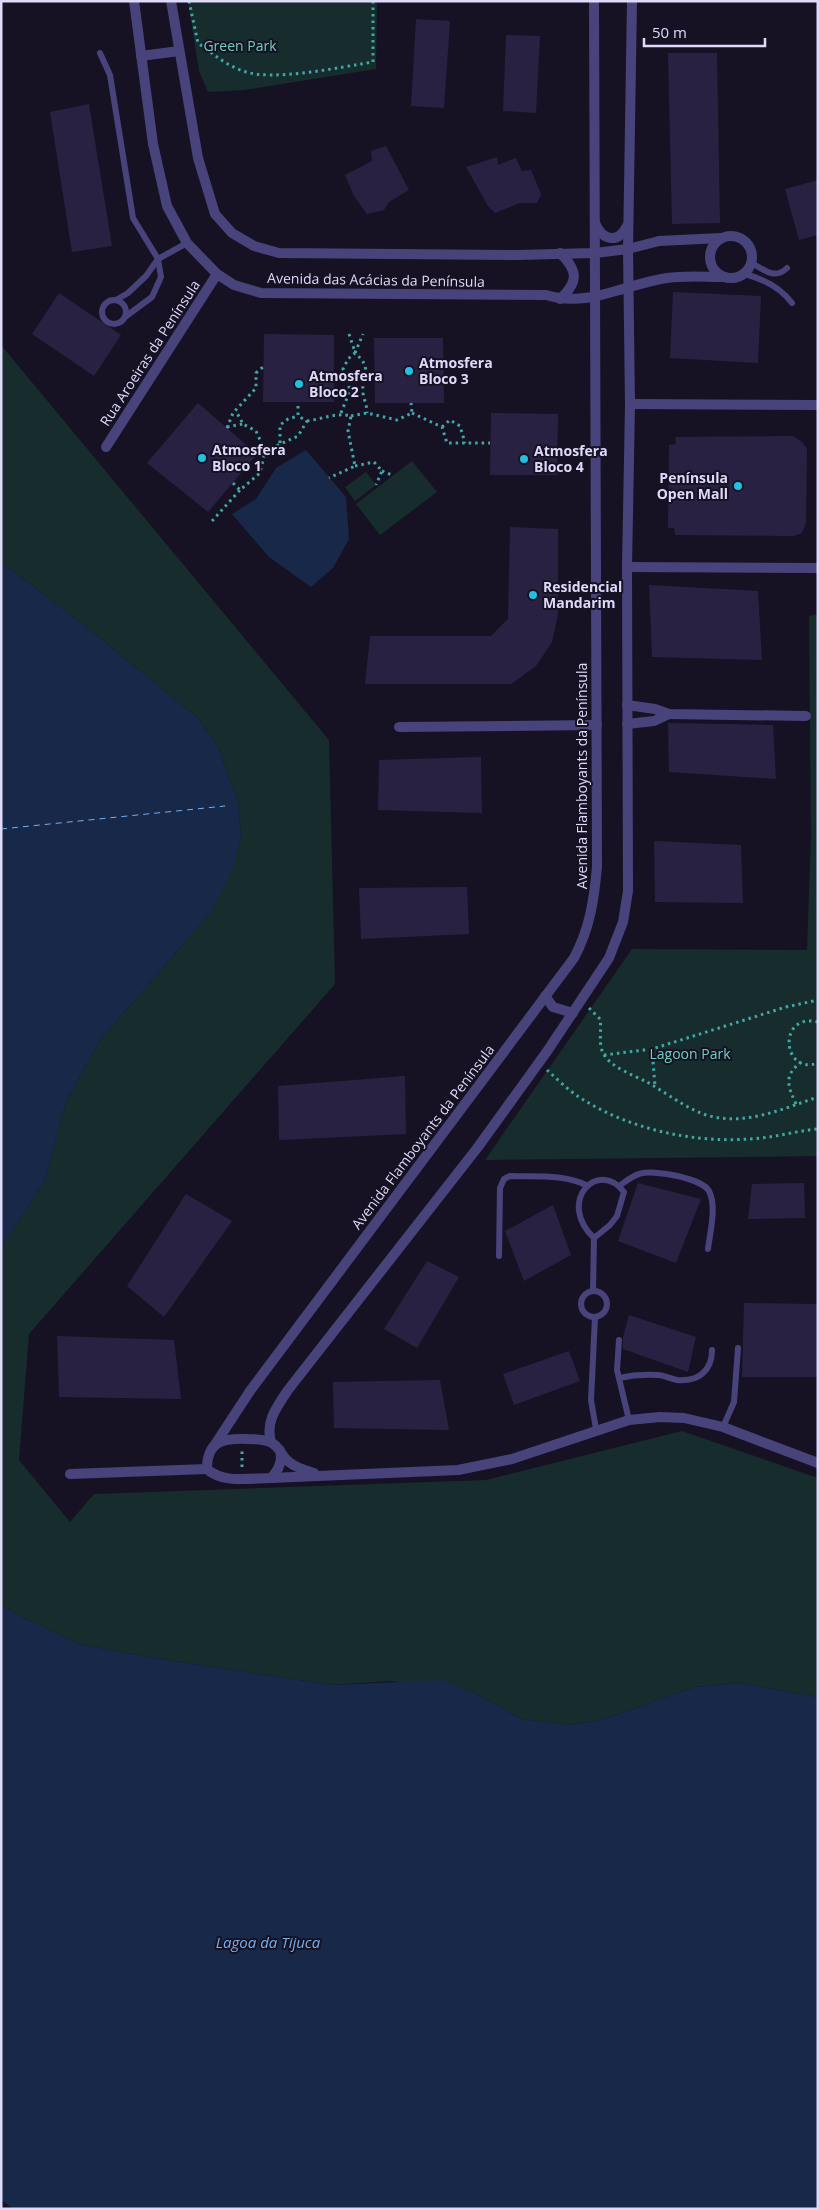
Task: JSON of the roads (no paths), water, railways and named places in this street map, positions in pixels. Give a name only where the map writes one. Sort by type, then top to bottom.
[{"type":"street","name":"Avenida das Acácias da Península","points":[[134,1],[153,144],[167,206],[187,243],[218,274],[234,285],[262,293],[546,294],[560,299],[595,298],[628,287],[668,278],[725,277]]},
{"type":"street","name":"Avenida das Acácias da Península","points":[[171,1],[198,158],[216,214],[232,233],[254,246],[279,253],[517,255],[595,253],[628,249],[659,241],[721,238]]},
{"type":"street","name":"Avenida Flamboyants da Península","points":[[207,1469],[207,1460],[214,1446],[250,1391],[574,958],[584,939],[594,908],[597,867],[597,725],[594,1]]},
{"type":"street","points":[[271,1442],[269,1425],[272,1415],[288,1390],[478,1148],[538,1064],[609,958],[623,922],[628,891],[627,567],[630,404],[628,224],[632,1]]},
{"type":"street","points":[[141,56],[179,51]]},
{"type":"street","points":[[595,222],[599,232],[615,238],[620,236],[628,224]]},
{"type":"street","points":[[735,236],[747,242],[753,255],[752,263],[745,274],[732,278],[725,277],[719,274],[710,262],[712,248],[721,238],[735,236]]},
{"type":"street","points":[[560,253],[571,263],[574,276],[568,292],[560,299]]},
{"type":"street","name":"Rua Aroeiras da Península","points":[[106,447],[218,274]]},
{"type":"street","points":[[630,404],[818,405]]},
{"type":"street","points":[[627,567],[818,568]]},
{"type":"street","points":[[627,704],[655,708],[668,714],[806,716]]},
{"type":"street","points":[[628,724],[654,721],[668,714]]},
{"type":"street","points":[[399,727],[597,725]]},
{"type":"street","points":[[545,996],[553,1008],[573,1013]]},
{"type":"street","points":[[70,1474],[207,1469],[221,1477],[271,1478],[458,1470],[512,1459],[596,1429],[629,1420],[684,1418],[723,1427],[818,1463]]},
{"type":"street","points":[[214,1446],[224,1440],[242,1439],[271,1442],[289,1462],[317,1475]]},
{"type":"street","points":[[271,1478],[280,1464],[282,1457],[280,1450]]},
{"type":"lane","points":[[100,53],[110,75],[133,218],[158,259],[161,277],[152,297],[117,324],[111,324],[103,318],[102,307],[106,302],[116,300],[128,293],[146,276],[158,259],[187,243]]},
{"type":"lane","points":[[752,263],[772,274],[783,273],[787,268]]},
{"type":"lane","points":[[745,274],[760,278],[784,293],[792,303]]},
{"type":"lane","points":[[116,300],[125,306],[125,317]]},
{"type":"lane","points":[[619,1186],[640,1173],[656,1173],[700,1182],[709,1190],[712,1204],[708,1249]]},
{"type":"lane","points":[[499,1256],[500,1188],[504,1179],[510,1176],[575,1179],[586,1186]]},
{"type":"lane","points":[[593,1291],[594,1238],[586,1230],[579,1216],[582,1193],[586,1186],[594,1181],[619,1186],[624,1192],[617,1216],[610,1225],[594,1238]]},
{"type":"lane","points":[[593,1291],[599,1292],[607,1301],[605,1312],[595,1317],[584,1313],[581,1302],[588,1293],[593,1291]]},
{"type":"lane","points":[[595,1317],[591,1400],[596,1429]]},
{"type":"lane","points":[[619,1340],[619,1378],[629,1420]]},
{"type":"lane","points":[[723,1427],[734,1402],[738,1348]]},
{"type":"lane","points":[[619,1378],[638,1374],[661,1375],[676,1380],[693,1379],[709,1368],[712,1362],[712,1350]]},
{"type":"water","points":[[306,450],[346,497],[349,539],[333,568],[311,587],[269,557],[232,514],[256,499],[276,468]]},
{"type":"water","points":[[1,562],[84,625],[198,718],[218,747],[238,802],[241,835],[234,867],[212,911],[100,1040],[66,1102],[45,1180],[1,1249]]},
{"type":"water","name":"Lagoa da Tijuca","points":[[1,1605],[79,1644],[141,1656],[332,1685],[442,1680],[476,1694],[522,1719],[572,1725],[608,1718],[694,1687],[740,1683],[818,1697],[818,2209],[14,2209],[1,2200]]},
{"type":"place","name":"Atmosfera Bloco 3","points":[[409,371]]},
{"type":"place","name":"Atmosfera Bloco 2","points":[[299,384]]},
{"type":"place","name":"Atmosfera Bloco 1","points":[[202,458]]},
{"type":"place","name":"Atmosfera Bloco 4","points":[[524,459]]},
{"type":"place","name":"Península Open Mall","points":[[738,486]]},
{"type":"place","name":"Residencial Mandarim","points":[[533,595]]},
{"type":"park label","name":"Green Park","points":[[240,46]]},
{"type":"park label","name":"Lagoon Park","points":[[690,1054]]}]
